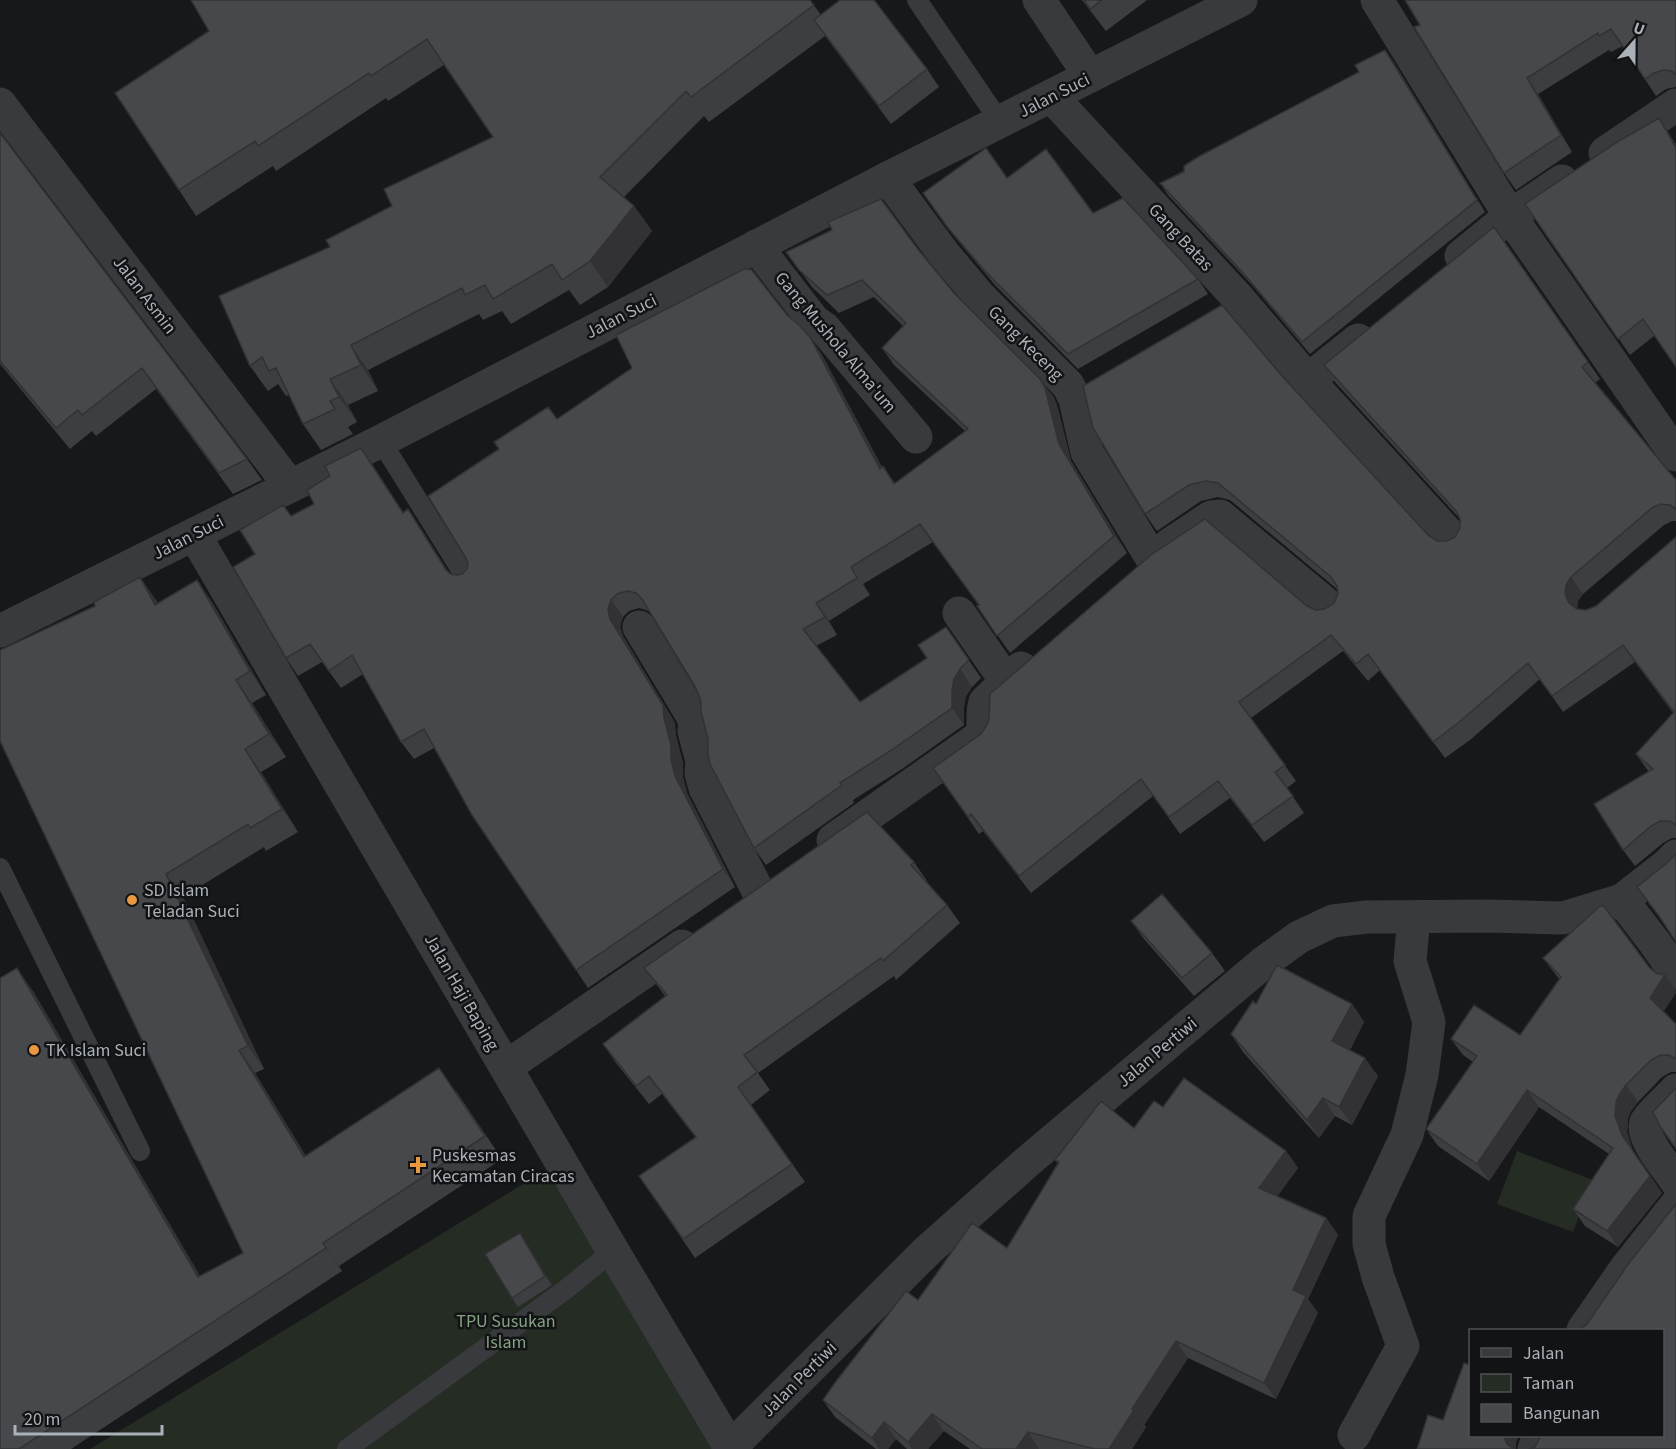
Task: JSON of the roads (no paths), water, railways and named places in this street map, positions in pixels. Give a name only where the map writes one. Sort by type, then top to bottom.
[{"type":"street","points":[[1038,0],[1090,76]]},
{"type":"street","points":[[1377,0],[1510,216],[1676,455]]},
{"type":"street","name":"Jalan Suci","points":[[0,631],[381,441],[888,178],[1052,96],[1222,4]]},
{"type":"street","name":"Gang Batas","points":[[1052,96],[1227,304],[1308,380],[1454,540]]},
{"type":"street","name":"Jalan Asmin","points":[[0,104],[290,486]]},
{"type":"street","points":[[1436,276],[1510,216],[1676,105]]},
{"type":"street","name":"Gang Keceng","points":[[888,178],[944,254],[981,298],[1068,385],[1083,388],[1075,399],[1087,452],[1142,564],[1211,517],[1220,516],[1330,608]]},
{"type":"street","name":"Gang Mushola Alma'um","points":[[756,246],[814,321],[824,328],[916,437]]},
{"type":"street","points":[[1308,380],[1382,321]]},
{"type":"street","name":"Jalan Haji Baping","points":[[194,534],[613,1251],[731,1448]]},
{"type":"street","points":[[959,613],[1006,681]]},
{"type":"street","points":[[639,627],[692,715],[705,788],[759,893]]},
{"type":"street","points":[[807,859],[981,736],[984,726],[982,710],[985,702],[1042,650]]},
{"type":"street","name":"Jalan Pertiwi","points":[[731,1448],[927,1251],[1027,1162],[1263,963],[1299,937],[1333,921],[1367,917],[1563,918],[1622,900],[1667,866],[1676,856]]},
{"type":"street","points":[[1622,900],[1676,973]]},
{"type":"street","points":[[1354,1435],[1403,1346],[1378,1277],[1369,1244],[1369,1216],[1407,1136],[1422,1075],[1429,1022],[1410,961],[1414,917]]},
{"type":"street","points":[[506,1067],[711,926]]},
{"type":"street","points":[[1676,1090],[1647,1120],[1644,1127],[1647,1139],[1676,1181]]},
{"type":"street","points":[[1583,1329],[1626,1268],[1676,1205]]},
{"type":"lane","points":[[917,0],[1000,122]]},
{"type":"lane","points":[[381,441],[468,581]]},
{"type":"lane","points":[[0,868],[140,1151]]},
{"type":"lane","points":[[347,1449],[565,1290],[613,1251]]},
{"type":"place","name":"SD Islam Teladan Suci","points":[[132,900]]},
{"type":"place","name":"TK Islam Suci","points":[[34,1050]]},
{"type":"place","name":"Puskesmas Kecamatan Ciracas","points":[[418,1165]]},
{"type":"park label","name":"TPU Susukan Islam","points":[[506,1331]]}]
